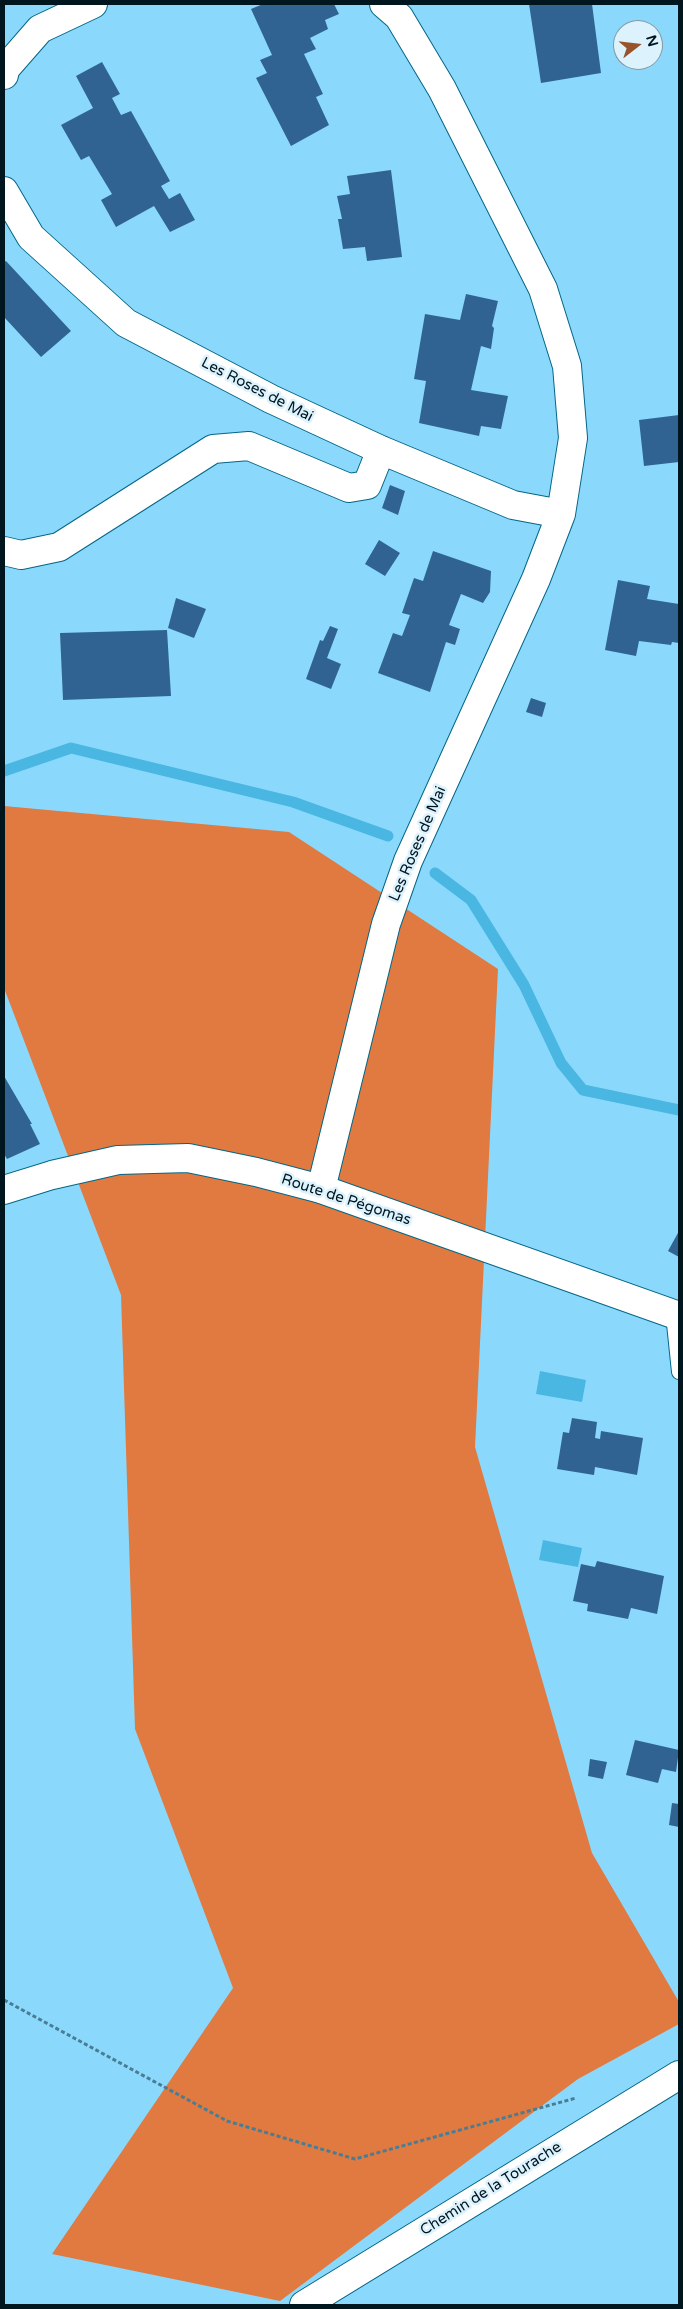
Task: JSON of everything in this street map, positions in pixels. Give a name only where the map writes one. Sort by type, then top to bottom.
[{"type":"street","points":[[4,71],[40,29],[93,4]]},
{"type":"street","name":"Les Roses de Mai","points":[[321,1189],[386,924],[408,861],[536,579],[560,514],[573,438],[567,366],[543,289],[442,89],[399,16],[384,4]]},
{"type":"street","name":"Les Roses de Mai","points":[[4,191],[32,237],[126,323],[271,399],[381,450],[513,505],[560,514]]},
{"type":"street","points":[[4,551],[21,555],[59,547],[213,449],[249,446],[349,488],[367,485],[381,450]]},
{"type":"street","name":"Route de Pégomas","points":[[4,1190],[52,1175],[118,1160],[188,1158],[256,1172],[321,1189],[676,1315]]},
{"type":"street","name":"Chemin de la Tourache","points":[[304,2305],[679,2074]]},
{"type":"lane","points":[[676,1315],[679,1372]]},
{"type":"path","points":[[4,2000],[227,2121],[355,2159],[581,2096]]},
{"type":"shaded area","points":[[4,806],[289,832],[498,969],[475,1447],[592,1853],[679,2002],[679,2024],[578,2079],[280,2301],[52,2254],[233,1988],[135,1729],[121,1295],[4,988]]},
{"type":"water","points":[[540,1371],[586,1380],[582,1402],[536,1394]]},
{"type":"water","points":[[543,1540],[582,1548],[578,1567],[539,1560]]},
{"type":"building","points":[[263,4],[334,4],[339,14],[325,20],[328,29],[310,38],[316,49],[304,54],[323,94],[316,97],[329,125],[291,146],[256,78],[267,73],[260,60],[272,55],[251,9]]},
{"type":"building","points":[[529,4],[592,4],[601,73],[541,83]]},
{"type":"building","points":[[102,62],[120,94],[112,98],[121,115],[131,111],[170,181],[161,186],[169,199],[180,193],[195,220],[170,232],[154,206],[116,227],[101,200],[112,194],[89,156],[81,160],[61,125],[93,108],[76,76]]},
{"type":"building","points":[[391,170],[402,257],[367,261],[365,247],[343,249],[338,219],[342,219],[337,196],[350,194],[347,176]]},
{"type":"building","points":[[6,261],[71,331],[41,357],[4,317],[4,262]]},
{"type":"building","points":[[466,294],[498,301],[492,326],[494,328],[491,349],[481,346],[471,390],[508,396],[501,429],[481,426],[479,436],[419,423],[426,381],[414,379],[425,314],[460,320]]},
{"type":"building","points":[[679,415],[679,462],[644,466],[639,420]]},
{"type":"building","points":[[390,485],[405,491],[398,515],[382,508]]},
{"type":"building","points":[[379,540],[400,553],[385,576],[365,564]]},
{"type":"building","points":[[433,551],[491,571],[490,592],[483,603],[461,594],[449,625],[460,629],[455,645],[446,642],[430,692],[378,673],[393,633],[402,636],[410,615],[402,613],[414,578],[423,581]]},
{"type":"building","points":[[618,580],[650,586],[647,599],[679,604],[679,643],[672,642],[671,645],[639,641],[636,656],[605,650]]},
{"type":"building","points":[[176,598],[206,609],[194,638],[168,628]]},
{"type":"building","points":[[330,626],[338,629],[327,658],[341,664],[331,689],[306,679],[320,640],[323,641]]},
{"type":"building","points":[[167,630],[171,696],[63,700],[60,633]]},
{"type":"building","points":[[531,698],[546,703],[542,717],[526,712]]},
{"type":"building","points":[[4,1076],[32,1124],[30,1124],[40,1144],[7,1159],[4,1154]]},
{"type":"building","points":[[679,1231],[679,1257],[668,1251]]},
{"type":"building","points":[[572,1418],[597,1422],[595,1438],[600,1439],[601,1431],[643,1438],[637,1475],[595,1467],[594,1475],[557,1469],[563,1432],[569,1433]]},
{"type":"building","points":[[597,1561],[664,1576],[657,1614],[631,1608],[628,1619],[587,1611],[588,1604],[573,1601],[581,1564],[595,1567]]},
{"type":"building","points":[[635,1740],[679,1750],[676,1772],[662,1769],[658,1783],[626,1775]]},
{"type":"building","points":[[590,1759],[607,1762],[603,1779],[588,1776]]},
{"type":"building","points":[[672,1803],[679,1804],[679,1827],[669,1825]]},
{"type":"waterway","points":[[4,771],[71,748],[293,802],[388,836]]},
{"type":"waterway","points":[[435,873],[471,900],[524,985],[561,1063],[583,1090],[679,1110]]}]
